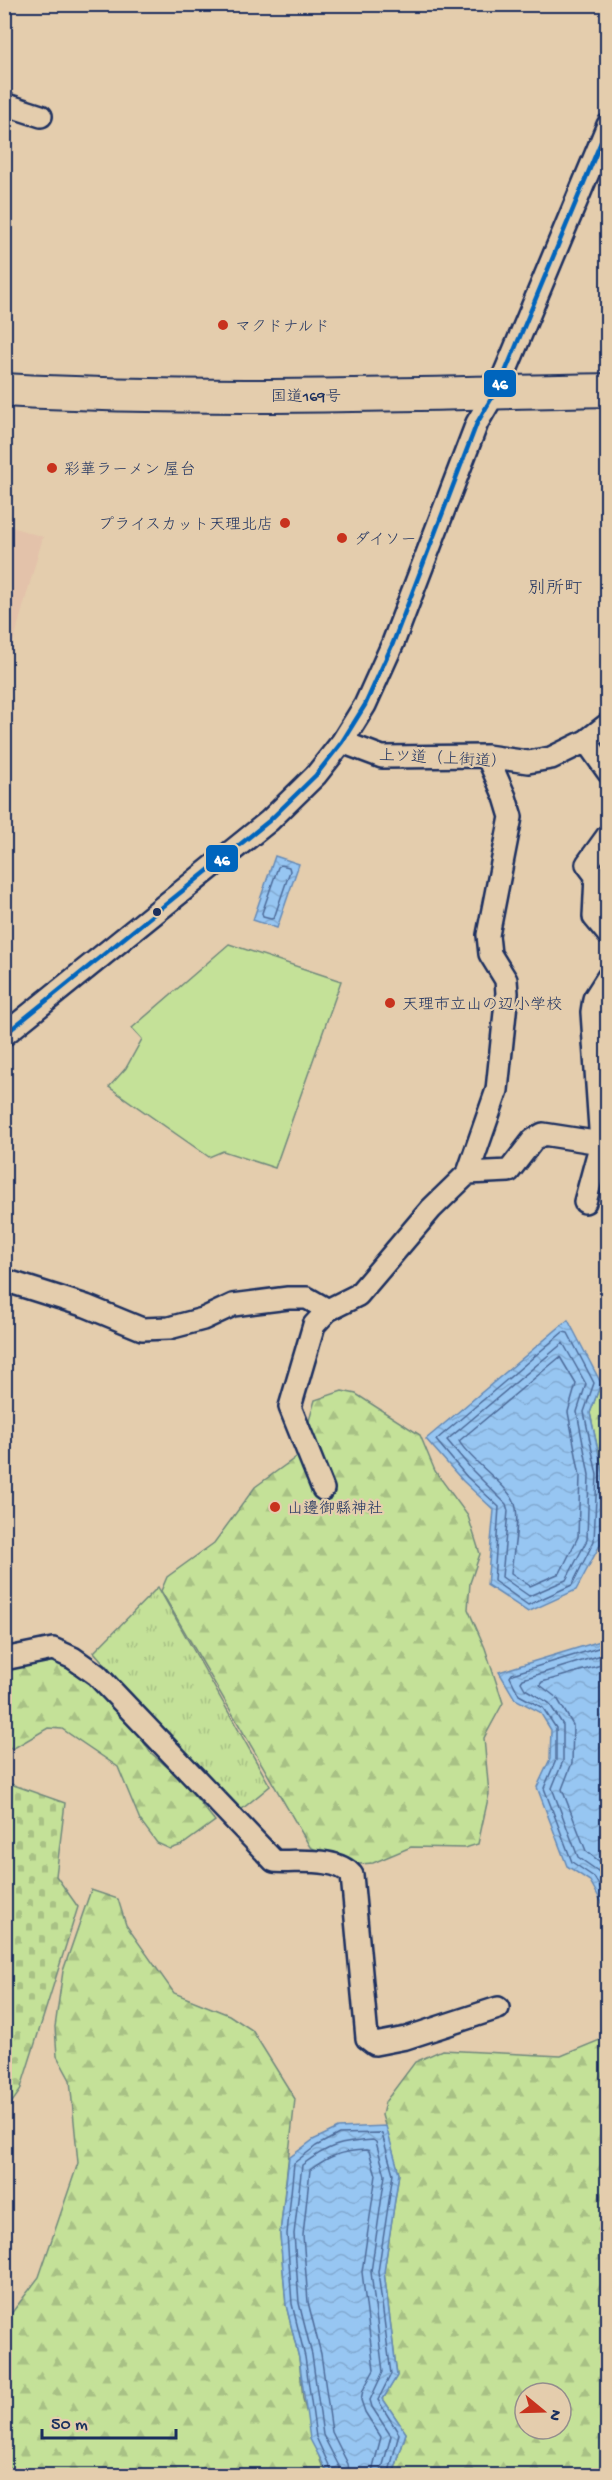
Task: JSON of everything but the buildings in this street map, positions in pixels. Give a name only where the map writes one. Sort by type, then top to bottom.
[{"type":"highway","name":"国道169号","points":[[4,390],[180,397],[608,390]]},
{"type":"street","points":[[4,104],[41,116]]},
{"type":"street","points":[[4,1035],[269,821],[316,775],[342,742],[365,705],[393,643],[477,423],[496,393],[608,125]]},
{"type":"street","name":"上ツ道（上街道）","points":[[342,742],[382,757],[487,756],[528,762],[551,758],[586,741],[608,724]]},
{"type":"street","points":[[586,741],[608,772]]},
{"type":"street","points":[[323,1489],[290,1407],[314,1324],[328,1310],[358,1295],[431,1209],[468,1173],[497,1090],[507,993],[506,980],[490,954],[488,935],[511,817],[487,756]]},
{"type":"street","points":[[608,835],[587,864],[596,876],[594,917],[608,934]]},
{"type":"street","points":[[585,1202],[601,1143],[592,1012],[594,999],[608,977]]},
{"type":"street","points":[[468,1173],[509,1172],[533,1140],[543,1134],[601,1143]]},
{"type":"street","points":[[4,1280],[86,1306],[142,1329],[168,1328],[203,1319],[233,1305],[288,1298],[307,1298],[328,1310]]},
{"type":"street","points":[[4,1659],[53,1649],[73,1658],[98,1675],[274,1861],[336,1865],[347,1869],[352,1875],[367,2038],[375,2044],[406,2038],[498,2008]]},
{"type":"shaded area","points":[[4,525],[43,537],[5,671]]},
{"type":"green space","points":[[229,944],[341,981],[275,1168],[223,1151],[209,1157],[109,1087],[126,1068],[142,1039],[132,1028]]},
{"type":"green space","points":[[607,1375],[607,1552],[601,1543],[603,1474],[590,1413],[601,1383]]},
{"type":"green space","points":[[342,1391],[356,1394],[420,1435],[435,1471],[468,1516],[480,1554],[470,1583],[468,1609],[485,1648],[503,1703],[484,1738],[489,1794],[478,1844],[465,1848],[411,1847],[373,1863],[347,1865],[310,1847],[161,1591],[167,1577],[214,1543],[255,1487],[299,1455],[315,1400]]},
{"type":"green space","points":[[158,1587],[270,1786],[236,1814],[94,1652]]},
{"type":"green space","points":[[44,1653],[72,1658],[120,1705],[150,1752],[181,1779],[215,1821],[182,1845],[170,1849],[157,1843],[140,1820],[118,1767],[62,1729],[48,1728],[14,1748],[5,1749],[5,1673]]},
{"type":"green space","points":[[5,1782],[65,1803],[56,1876],[78,1907],[20,2091],[5,2112]]},
{"type":"green space","points":[[91,1890],[118,1899],[126,1925],[174,1993],[229,2015],[252,2030],[295,2099],[280,2234],[286,2305],[299,2358],[303,2399],[321,2463],[329,2475],[5,2475],[4,2323],[39,2277],[78,2163],[70,2080],[57,2056],[55,2027],[63,1971]]},
{"type":"green space","points":[[607,2037],[607,2475],[393,2475],[406,2433],[383,2399],[397,2375],[384,2272],[399,2173],[382,2115],[385,2102],[415,2062],[442,2050],[561,2056]]},
{"type":"water","points":[[275,856],[299,864],[277,928],[253,920]]},
{"type":"water","points":[[568,1320],[601,1383],[590,1413],[603,1474],[601,1543],[576,1590],[528,1612],[487,1585],[494,1510],[463,1481],[426,1439]]},
{"type":"water","points":[[608,1639],[607,1912],[590,1881],[567,1866],[537,1787],[550,1759],[551,1730],[540,1712],[515,1699],[499,1672]]},
{"type":"water","points":[[386,2126],[399,2173],[384,2272],[397,2376],[383,2399],[406,2433],[393,2475],[329,2475],[310,2439],[299,2358],[286,2305],[280,2234],[289,2158],[313,2140],[338,2128]]},
{"type":"transit line","name":"46","points":[[4,1035],[269,821],[316,775],[342,742],[365,705],[393,643],[477,423],[501,382],[608,125]]},
{"type":"place","name":"マクドナルド","points":[[223,325]]},
{"type":"place","name":"彩華ラーメン 屋台","points":[[52,468]]},
{"type":"place","name":"プライスカット天理北店","points":[[285,523]]},
{"type":"place","name":"ダイソー","points":[[342,538]]},
{"type":"place","name":"天理市立山の辺小学校","points":[[390,1003]]},
{"type":"place","name":"山邊御縣神社","points":[[275,1507]]},
{"type":"district","name":"別所町","points":[[555,587]]}]
